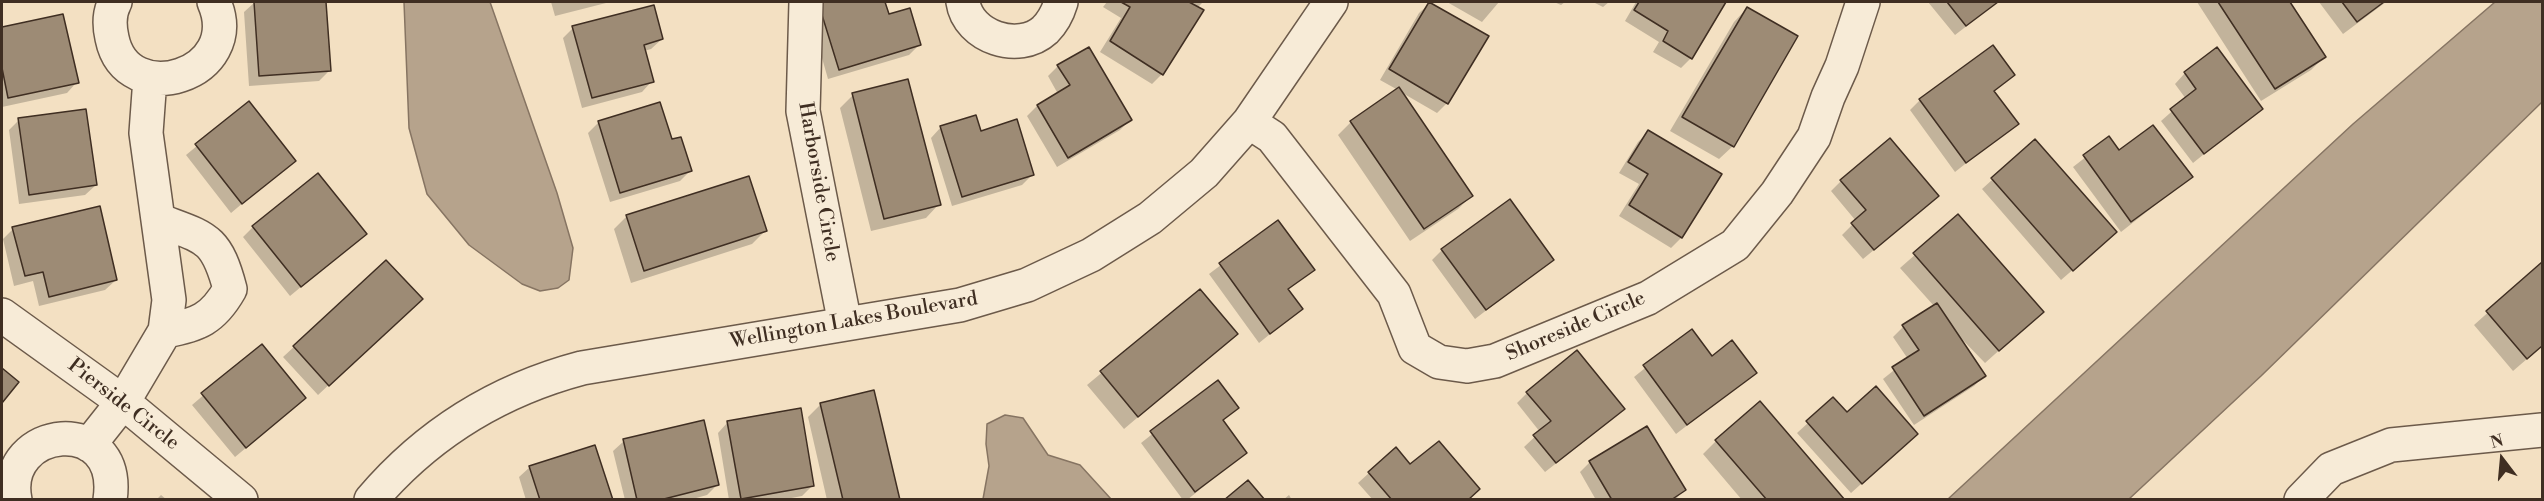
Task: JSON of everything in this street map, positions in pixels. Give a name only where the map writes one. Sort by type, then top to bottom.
[{"type":"street","points":[[115,2],[109,26],[113,43],[121,59],[134,70],[150,78],[169,79],[187,74],[203,63],[214,48],[220,30],[219,12],[214,2]]},
{"type":"street","name":"Harborside Circle","points":[[806,2],[803,111],[845,324]]},
{"type":"street","points":[[963,2],[972,22],[984,33],[998,40],[1014,42],[1030,39],[1044,31],[1055,18],[1061,2]]},
{"type":"street","name":"Wellington Lakes Boulevard","points":[[370,500],[395,471],[443,431],[495,399],[552,376],[582,368],[960,305],[1027,285],[1091,255],[1150,218],[1204,173],[1249,122],[1331,2]]},
{"type":"street","name":"Shoreside Circle","points":[[1249,122],[1272,137],[1394,294],[1414,348],[1439,362],[1467,366],[1486,363],[1648,298],[1735,245],[1778,193],[1814,137],[1842,66],[1863,2]]},
{"type":"street","points":[[89,445],[123,402],[165,331],[169,300],[146,133],[150,78]]},
{"type":"street","points":[[158,220],[207,238],[224,265],[230,289],[219,309],[193,326],[165,331]]},
{"type":"street","name":"Pierside Circle","points":[[2,315],[123,402],[241,500]]},
{"type":"street","points":[[2301,500],[2331,469],[2391,445],[2542,430]]},
{"type":"street","points":[[15,500],[13,480],[18,464],[28,451],[42,442],[57,438],[74,438],[89,445],[101,455],[110,469],[112,485],[110,500]]},
{"type":"shaded area","points":[[404,2],[490,2],[557,193],[573,248],[569,280],[558,288],[540,291],[522,284],[469,245],[427,194],[409,128]]},
{"type":"shaded area","points":[[2495,2],[2542,2],[2542,102],[2261,376],[2129,499],[1948,499],[2353,124]]},
{"type":"shaded area","points":[[1005,415],[1023,418],[1048,455],[1080,465],[1111,499],[983,499],[989,466],[986,444],[987,424]]},
{"type":"building","points":[[254,2],[326,2],[331,71],[259,76]]},
{"type":"building","points":[[818,2],[885,2],[889,14],[910,8],[921,45],[839,70]]},
{"type":"building","points":[[1121,2],[1189,2],[1204,10],[1163,75],[1110,41],[1130,7]]},
{"type":"building","points":[[1429,2],[1489,36],[1448,104],[1389,69]]},
{"type":"building","points":[[1639,2],[1726,2],[1692,59],[1663,41],[1668,31],[1634,10]]},
{"type":"building","points":[[1947,2],[1998,2],[1966,26]]},
{"type":"building","points":[[2218,2],[2290,2],[2326,57],[2275,89]]},
{"type":"building","points":[[2342,2],[2384,2],[2357,22]]},
{"type":"building","points":[[654,5],[663,39],[644,45],[654,82],[592,98],[572,26]]},
{"type":"building","points":[[1747,7],[1798,36],[1734,147],[1682,117]]},
{"type":"building","points":[[63,14],[79,83],[8,98],[2,68],[2,27]]},
{"type":"building","points":[[1993,45],[2015,75],[1994,91],[2019,124],[1966,163],[1919,99]]},
{"type":"building","points":[[1089,47],[1132,120],[1068,158],[1037,105],[1070,85],[1057,65]]},
{"type":"building","points":[[2217,47],[2263,109],[2204,154],[2170,109],[2196,89],[2184,72]]},
{"type":"building","points":[[908,79],[941,205],[884,219],[852,93]]},
{"type":"building","points":[[1399,87],[1473,196],[1424,229],[1350,121]]},
{"type":"building","points":[[249,101],[296,161],[242,204],[195,144]]},
{"type":"building","points":[[660,102],[672,139],[681,137],[692,171],[620,193],[598,121]]},
{"type":"building","points":[[86,109],[97,185],[29,195],[18,118]]},
{"type":"building","points":[[976,115],[981,131],[1017,119],[1034,175],[962,197],[940,126]]},
{"type":"building","points":[[2153,125],[2193,177],[2131,222],[2083,155],[2109,136],[2119,150]]},
{"type":"building","points":[[1648,130],[1722,174],[1682,238],[1629,205],[1648,174],[1628,162]]},
{"type":"building","points":[[1890,138],[1939,196],[1874,250],[1851,223],[1866,210],[1840,180]]},
{"type":"building","points":[[2035,139],[2117,232],[2073,271],[1991,178]]},
{"type":"building","points":[[318,173],[367,234],[301,287],[252,226]]},
{"type":"building","points":[[749,176],[767,231],[644,271],[626,215]]},
{"type":"building","points":[[1510,199],[1554,260],[1486,310],[1441,249]]},
{"type":"building","points":[[100,206],[117,280],[49,297],[43,272],[25,276],[12,227]]},
{"type":"building","points":[[1958,214],[2044,312],[1999,351],[1913,253]]},
{"type":"building","points":[[1278,220],[1315,270],[1288,289],[1303,309],[1270,334],[1219,263]]},
{"type":"building","points":[[386,260],[423,299],[329,386],[293,346]]},
{"type":"building","points":[[2542,262],[2542,346],[2527,359],[2486,311]]},
{"type":"building","points":[[1200,289],[1238,334],[1138,417],[1100,371]]},
{"type":"building","points":[[1937,303],[1986,376],[1924,416],[1892,367],[1919,350],[1902,325]]},
{"type":"building","points":[[1692,329],[1712,356],[1732,340],[1757,373],[1687,425],[1643,365]]},
{"type":"building","points":[[262,344],[306,398],[246,448],[201,393]]},
{"type":"building","points":[[1577,350],[1625,409],[1556,463],[1533,435],[1551,421],[1526,392]]},
{"type":"building","points":[[2,368],[19,382],[2,403]]},
{"type":"building","points":[[1218,380],[1239,408],[1223,420],[1247,453],[1195,492],[1150,431]]},
{"type":"building","points":[[1876,386],[1918,434],[1862,484],[1806,421],[1833,397],[1847,412]]},
{"type":"building","points":[[874,390],[900,500],[843,500],[820,403]]},
{"type":"building","points":[[1760,401],[1845,500],[1767,500],[1715,440]]},
{"type":"building","points":[[801,408],[814,486],[741,499],[727,421]]},
{"type":"building","points":[[704,420],[719,485],[660,500],[637,500],[623,439]]},
{"type":"building","points":[[1647,426],[1686,490],[1671,500],[1612,500],[1589,461]]},
{"type":"building","points":[[1439,441],[1480,489],[1468,500],[1392,500],[1368,472],[1396,447],[1410,464]]},
{"type":"building","points":[[595,445],[613,500],[540,500],[529,466]]},
{"type":"building","points":[[1248,480],[1265,500],[1224,500]]}]
